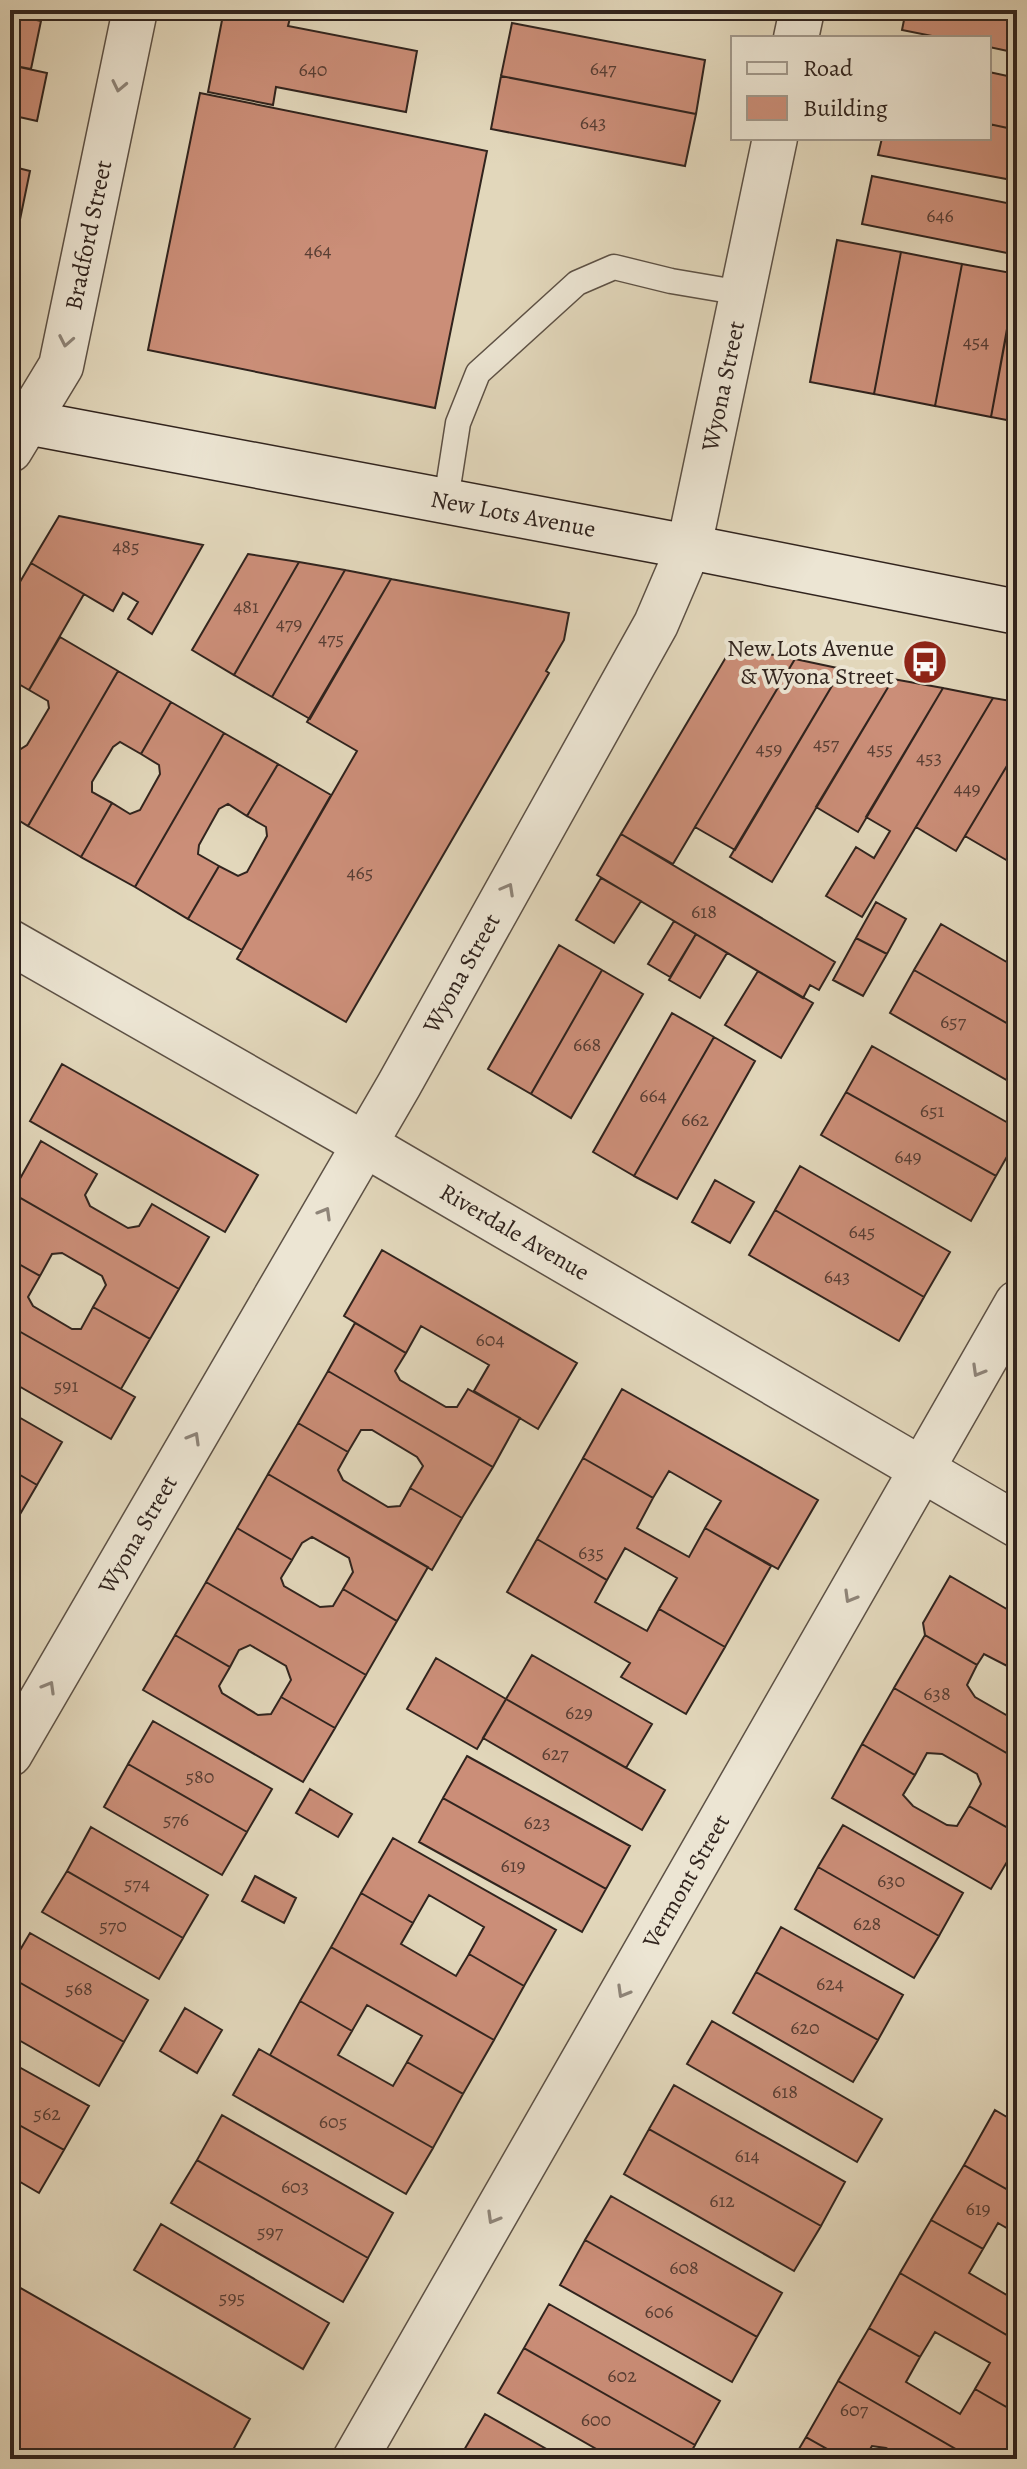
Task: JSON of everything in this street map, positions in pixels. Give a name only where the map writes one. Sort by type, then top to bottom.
[{"type":"street","name":"Bradford Street","points":[[16,430],[61,366],[135,10]]},
{"type":"street","points":[[796,36],[802,10]]},
{"type":"street","name":"Wyona Street","points":[[10,1754],[364,1144],[656,624],[689,547],[775,140]]},
{"type":"street","name":"New Lots Avenue","points":[[16,430],[446,500],[1017,612]]},
{"type":"street","name":"Riverdale Avenue","points":[[10,942],[364,1144],[1017,1525]]},
{"type":"street","name":"Vermont Street","points":[[355,2459],[1017,1303]]},
{"type":"lane","points":[[446,500],[458,423],[478,373],[577,283],[614,267],[742,293]]},
{"type":"building","points":[[224,10],[292,10],[288,26],[417,51],[406,112],[276,87],[273,105],[208,92]]},
{"type":"building","points":[[906,10],[1017,10],[1017,53],[991,47],[991,36],[932,36],[902,30]]},
{"type":"building","points":[[10,14],[41,21],[31,69],[10,65]]},
{"type":"building","points":[[512,23],[705,60],[696,114],[501,76]]},
{"type":"building","points":[[10,65],[47,73],[37,121],[10,115]]},
{"type":"building","points":[[991,72],[1017,78],[1017,130],[991,124]]},
{"type":"building","points":[[501,76],[696,114],[685,166],[491,129]]},
{"type":"building","points":[[200,93],[487,151],[435,408],[148,350]]},
{"type":"building","points":[[991,124],[1017,130],[1017,181],[878,155],[882,140],[991,140]]},
{"type":"building","points":[[10,166],[30,171],[10,268]]},
{"type":"building","points":[[872,176],[1017,205],[1017,255],[862,224]]},
{"type":"building","points":[[837,240],[901,252],[874,394],[810,382]]},
{"type":"building","points":[[901,252],[962,264],[935,406],[874,394]]},
{"type":"building","points":[[962,264],[1017,274],[991,417],[935,406]]},
{"type":"building","points":[[1017,277],[1017,422],[991,417]]},
{"type":"building","points":[[59,516],[203,545],[152,634],[128,619],[138,602],[123,593],[113,611],[31,563]]},
{"type":"building","points":[[248,554],[299,562],[234,675],[192,650]]},
{"type":"building","points":[[299,562],[345,570],[272,697],[234,675]]},
{"type":"building","points":[[31,563],[84,594],[29,690],[10,679],[10,599]]},
{"type":"building","points":[[345,570],[391,579],[310,719],[272,697]]},
{"type":"building","points":[[391,579],[569,613],[564,640],[546,671],[549,673],[346,1022],[237,959],[357,751],[307,722]]},
{"type":"building","points":[[60,637],[118,671],[28,826],[10,815],[10,745],[19,750],[27,745],[49,708],[48,701],[29,690]]},
{"type":"building","points":[[732,647],[795,659],[673,864],[621,834]]},
{"type":"building","points":[[795,659],[842,669],[735,850],[695,827]]},
{"type":"building","points":[[842,669],[893,679],[772,882],[730,857]]},
{"type":"building","points":[[118,671],[171,702],[141,754],[120,742],[113,747],[92,782],[92,792],[112,803],[81,857],[28,826]]},
{"type":"building","points":[[893,679],[943,688],[858,832],[816,807]]},
{"type":"building","points":[[943,688],[993,698],[862,917],[826,896],[856,847],[874,858],[890,831],[866,817]]},
{"type":"building","points":[[993,698],[1017,702],[1017,749],[956,851],[916,827]]},
{"type":"building","points":[[171,702],[224,733],[135,887],[81,857],[112,803],[130,814],[140,810],[160,774],[159,765],[141,754]]},
{"type":"building","points":[[224,733],[278,764],[247,816],[228,804],[219,809],[199,845],[198,854],[219,866],[188,919],[135,887]]},
{"type":"building","points":[[1017,749],[1017,846],[1008,861],[965,836]]},
{"type":"building","points":[[278,764],[331,795],[242,950],[188,919],[219,866],[238,876],[247,872],[267,836],[266,827],[247,816]]},
{"type":"building","points":[[621,834],[835,962],[819,990],[810,985],[803,998],[597,875]]},
{"type":"building","points":[[601,878],[641,901],[614,943],[576,920]]},
{"type":"building","points":[[876,902],[906,919],[887,954],[856,938]]},
{"type":"building","points":[[674,921],[696,934],[670,977],[648,964]]},
{"type":"building","points":[[941,924],[1017,968],[1017,1029],[914,970]]},
{"type":"building","points":[[696,934],[727,953],[700,998],[669,980]]},
{"type":"building","points":[[856,938],[887,954],[863,996],[833,980]]},
{"type":"building","points":[[559,945],[602,970],[531,1094],[488,1069]]},
{"type":"building","points":[[602,970],[643,994],[571,1118],[531,1094]]},
{"type":"building","points":[[914,970],[1017,1029],[1017,1086],[890,1013]]},
{"type":"building","points":[[758,971],[813,1003],[781,1058],[725,1025]]},
{"type":"building","points":[[672,1013],[714,1037],[634,1176],[593,1152]]},
{"type":"building","points":[[714,1037],[755,1061],[677,1199],[634,1176]]},
{"type":"building","points":[[872,1046],[1017,1128],[1017,1139],[996,1176],[846,1092]]},
{"type":"building","points":[[62,1064],[258,1175],[225,1232],[30,1121]]},
{"type":"building","points":[[846,1092],[996,1176],[971,1221],[821,1135]]},
{"type":"building","points":[[41,1141],[97,1174],[85,1195],[90,1206],[128,1228],[139,1226],[152,1204],[209,1237],[179,1289],[12,1193]]},
{"type":"building","points":[[800,1166],[950,1252],[924,1297],[775,1210]]},
{"type":"building","points":[[715,1180],[754,1202],[730,1243],[692,1222]]},
{"type":"building","points":[[12,1193],[179,1289],[150,1339],[93,1307],[106,1285],[102,1276],[62,1253],[52,1254],[40,1276],[10,1259]]},
{"type":"building","points":[[775,1210],[924,1297],[899,1341],[749,1255]]},
{"type":"building","points":[[382,1250],[577,1363],[538,1429],[474,1391],[489,1365],[421,1326],[406,1353],[344,1316]]},
{"type":"building","points":[[10,1259],[40,1276],[28,1297],[33,1306],[72,1329],[81,1329],[93,1307],[150,1339],[121,1389],[10,1326]]},
{"type":"building","points":[[355,1323],[406,1353],[395,1371],[400,1380],[446,1407],[457,1407],[468,1389],[520,1418],[493,1467],[328,1371]]},
{"type":"building","points":[[10,1326],[135,1397],[111,1439],[10,1381]]},
{"type":"building","points":[[328,1371],[493,1467],[462,1518],[410,1488],[423,1466],[417,1457],[372,1430],[361,1430],[348,1452],[298,1423]]},
{"type":"building","points":[[622,1389],[818,1500],[778,1569],[705,1528],[721,1501],[669,1471],[653,1498],[583,1458]]},
{"type":"building","points":[[10,1412],[62,1442],[37,1485],[10,1469]]},
{"type":"building","points":[[298,1423],[348,1452],[338,1470],[343,1480],[388,1507],[400,1506],[410,1488],[462,1518],[432,1570],[268,1474]]},
{"type":"building","points":[[583,1458],[653,1498],[637,1528],[689,1557],[705,1528],[771,1566],[725,1647],[659,1609],[677,1578],[625,1548],[607,1580],[537,1539]]},
{"type":"building","points":[[10,1469],[37,1485],[12,1528],[10,1527]]},
{"type":"building","points":[[268,1474],[428,1567],[397,1621],[343,1589],[353,1572],[349,1558],[312,1537],[302,1543],[292,1560],[237,1528]]},
{"type":"building","points":[[237,1528],[292,1560],[281,1578],[284,1586],[320,1607],[333,1606],[343,1589],[397,1621],[366,1675],[206,1582]]},
{"type":"building","points":[[537,1539],[607,1580],[595,1602],[647,1631],[659,1609],[725,1647],[686,1714],[621,1677],[630,1663],[507,1592]]},
{"type":"building","points":[[950,1576],[1017,1615],[1017,1671],[984,1654],[977,1665],[925,1635],[923,1623]]},
{"type":"building","points":[[206,1582],[366,1675],[335,1728],[281,1697],[291,1680],[286,1666],[250,1645],[239,1650],[230,1667],[175,1635]]},
{"type":"building","points":[[175,1635],[230,1667],[219,1686],[222,1693],[258,1715],[271,1714],[281,1697],[335,1728],[303,1782],[143,1690]]},
{"type":"building","points":[[925,1635],[977,1665],[967,1685],[975,1697],[1008,1716],[1017,1715],[1017,1759],[894,1688]]},
{"type":"building","points":[[532,1655],[652,1724],[626,1768],[506,1699]]},
{"type":"building","points":[[436,1658],[506,1699],[477,1749],[407,1709]]},
{"type":"building","points":[[894,1688],[1017,1759],[1017,1833],[969,1806],[981,1784],[977,1774],[942,1754],[927,1753],[915,1775],[862,1744]]},
{"type":"building","points":[[506,1699],[665,1790],[642,1830],[483,1738]]},
{"type":"building","points":[[153,1721],[272,1789],[247,1832],[128,1764]]},
{"type":"building","points":[[862,1744],[915,1775],[903,1795],[913,1806],[947,1825],[957,1826],[969,1806],[1017,1833],[1017,1845],[991,1889],[832,1798]]},
{"type":"building","points":[[467,1756],[630,1846],[606,1889],[443,1798]]},
{"type":"building","points":[[128,1764],[247,1832],[222,1875],[104,1807]]},
{"type":"building","points":[[310,1789],[352,1814],[338,1837],[296,1813]]},
{"type":"building","points":[[443,1798],[606,1889],[582,1932],[419,1842]]},
{"type":"building","points":[[843,1825],[963,1893],[939,1936],[818,1867]]},
{"type":"building","points":[[91,1827],[208,1895],[183,1938],[67,1871]]},
{"type":"building","points":[[393,1838],[556,1930],[524,1986],[469,1954],[484,1927],[429,1895],[413,1923],[361,1893]]},
{"type":"building","points":[[818,1867],[939,1936],[914,1978],[795,1909]]},
{"type":"building","points":[[67,1871],[183,1938],[159,1979],[42,1912]]},
{"type":"building","points":[[255,1876],[296,1898],[284,1923],[242,1901]]},
{"type":"building","points":[[361,1893],[413,1923],[401,1944],[456,1976],[469,1954],[524,1986],[494,2040],[331,1947]]},
{"type":"building","points":[[781,1927],[903,1995],[878,2040],[756,1972]]},
{"type":"building","points":[[30,1933],[148,2000],[124,2042],[10,1977],[10,1967]]},
{"type":"building","points":[[331,1947],[494,2040],[463,2094],[407,2062],[422,2036],[367,2005],[352,2031],[300,2001]]},
{"type":"building","points":[[756,1972],[878,2040],[853,2082],[733,2013]]},
{"type":"building","points":[[10,1977],[124,2042],[99,2086],[10,2035]]},
{"type":"building","points":[[300,2001],[352,2031],[338,2055],[393,2086],[407,2062],[463,2094],[433,2148],[270,2055]]},
{"type":"building","points":[[185,2008],[222,2030],[197,2073],[160,2051]]},
{"type":"building","points":[[712,2021],[882,2119],[857,2162],[687,2064]]},
{"type":"building","points":[[259,2049],[433,2148],[406,2194],[233,2095]]},
{"type":"building","points":[[10,2062],[89,2106],[64,2150],[10,2120]]},
{"type":"building","points":[[674,2085],[845,2182],[821,2226],[649,2129]]},
{"type":"building","points":[[995,2110],[1017,2123],[1017,2195],[964,2165]]},
{"type":"building","points":[[222,2115],[393,2213],[368,2258],[197,2160]]},
{"type":"building","points":[[10,2120],[64,2150],[39,2193],[10,2176]]},
{"type":"building","points":[[649,2129],[821,2226],[794,2271],[624,2174]]},
{"type":"building","points":[[197,2160],[368,2258],[343,2302],[171,2203]]},
{"type":"building","points":[[964,2165],[1017,2195],[1017,2234],[998,2223],[983,2249],[931,2220]]},
{"type":"building","points":[[611,2196],[782,2293],[757,2337],[585,2240]]},
{"type":"building","points":[[931,2220],[983,2249],[969,2273],[1017,2301],[1017,2341],[900,2273]]},
{"type":"building","points":[[161,2224],[329,2323],[303,2369],[134,2270]]},
{"type":"building","points":[[585,2240],[757,2337],[732,2382],[560,2285]]},
{"type":"building","points":[[900,2273],[1017,2341],[1017,2413],[975,2389],[990,2363],[935,2332],[920,2357],[869,2328]]},
{"type":"building","points":[[10,2282],[250,2419],[228,2459],[36,2459],[10,2444]]},
{"type":"building","points":[[549,2304],[720,2401],[695,2445],[524,2348]]},
{"type":"building","points":[[869,2328],[920,2357],[906,2382],[960,2414],[975,2389],[1017,2413],[1017,2442],[1007,2459],[973,2459],[838,2381]]},
{"type":"building","points":[[524,2348],[695,2445],[687,2459],[614,2459],[498,2393]]},
{"type":"building","points":[[838,2381],[973,2459],[905,2459],[886,2448],[872,2446],[864,2459],[845,2459],[806,2437]]},
{"type":"building","points":[[485,2414],[564,2459],[460,2457]]},
{"type":"building","points":[[806,2437],[845,2459],[793,2459]]},
{"type":"place","name":"New Lots Avenue & Wyona Street","points":[[925,662]]}]
